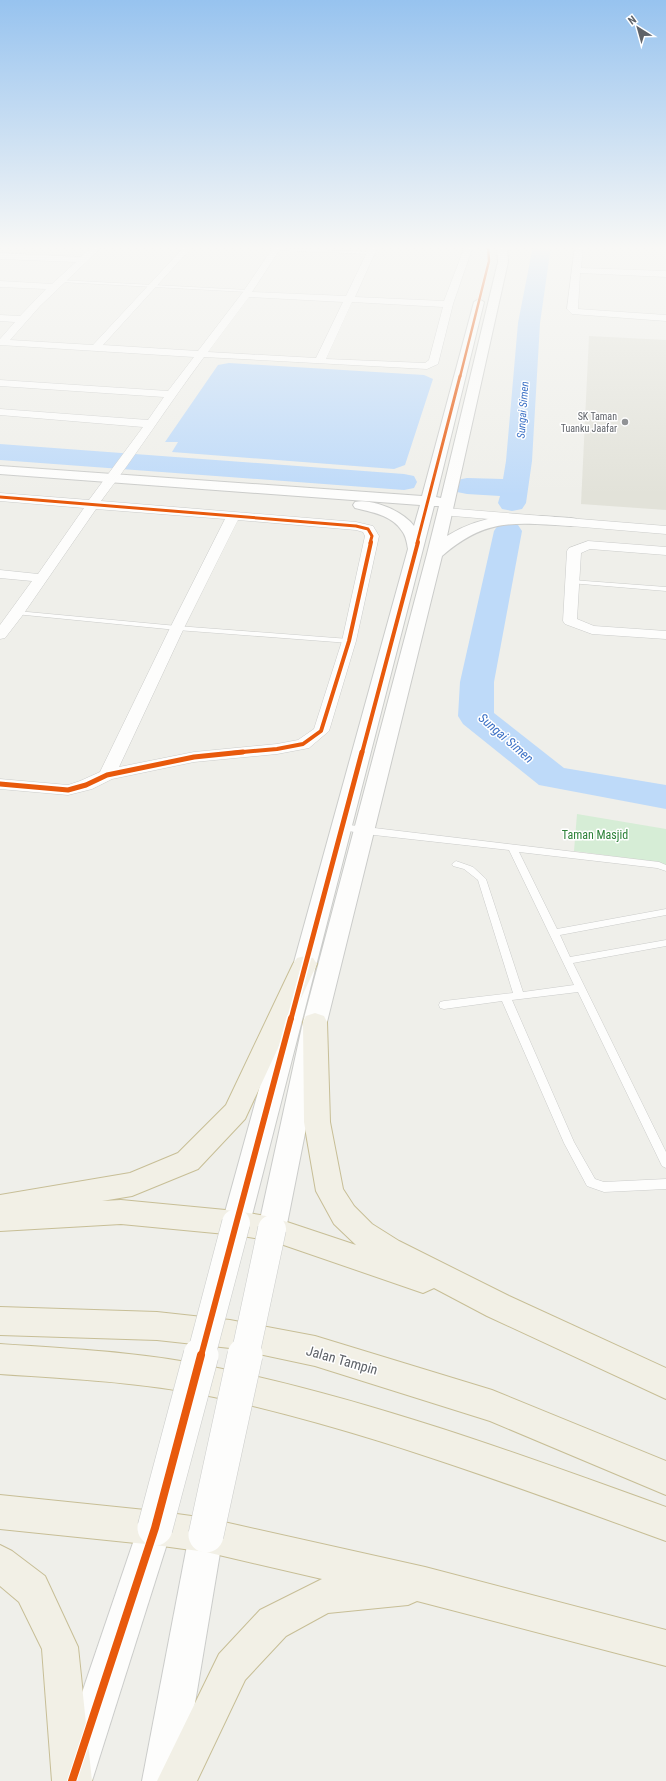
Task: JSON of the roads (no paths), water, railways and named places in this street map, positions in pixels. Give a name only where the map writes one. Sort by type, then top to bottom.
[{"type":"highway","points":[[0,1207],[132,1184],[188,1161],[236,1112],[305,964]]},
{"type":"highway","points":[[315,1022],[317,1122],[330,1191],[344,1216],[362,1233],[389,1250],[498,1306],[666,1384]]},
{"type":"highway","points":[[0,1219],[121,1212],[236,1223],[272,1229],[498,1306]]},
{"type":"highway","name":"Jalan Tampin","points":[[0,1321],[157,1326],[230,1334],[315,1351],[492,1406],[666,1478]]},
{"type":"highway","points":[[0,1359],[137,1368],[213,1382],[311,1406],[408,1433],[481,1457],[666,1524]]},
{"type":"highway","points":[[0,1512],[156,1528],[206,1535],[425,1585],[666,1648]]},
{"type":"highway","points":[[0,1563],[32,1590],[60,1646],[72,1781]]},
{"type":"highway","points":[[177,1781],[232,1667],[273,1623],[324,1596],[425,1585]]},
{"type":"street","points":[[1,343],[13,329]]},
{"type":"street","points":[[96,347],[113,329]]},
{"type":"street","points":[[0,635],[219,329]]},
{"type":"street","points":[[320,361],[334,329]]},
{"type":"street","points":[[1,343],[428,366],[434,362],[442,329]]},
{"type":"street","points":[[162,1781],[206,1535],[315,1022],[365,831],[389,732],[426,551],[427,506],[472,329]]},
{"type":"street","points":[[72,1781],[156,1528],[367,730],[426,551],[446,507],[487,329]]},
{"type":"street","points":[[0,383],[171,394]]},
{"type":"street","points":[[0,412],[150,424]]},
{"type":"street","points":[[0,470],[332,493],[427,506]]},
{"type":"street","points":[[332,493],[404,490],[426,483],[436,472]]},
{"type":"street","points":[[0,479],[112,478],[358,504],[446,507],[666,521]]},
{"type":"street","points":[[0,497],[356,526],[368,529],[372,536],[349,641],[321,731],[303,744],[277,750],[194,757],[107,775],[86,785],[68,790],[0,784]]},
{"type":"street","points":[[358,504],[385,511],[403,522],[426,551]]},
{"type":"street","points":[[446,507],[571,522],[666,530]]},
{"type":"street","points":[[107,775],[177,628],[234,515]]},
{"type":"street","points":[[426,551],[478,525],[490,522],[522,520],[571,522]]},
{"type":"street","points":[[666,551],[588,545],[574,551],[570,621],[592,630],[666,635]]},
{"type":"street","points":[[0,574],[41,578]]},
{"type":"street","points":[[367,730],[389,732]]},
{"type":"lane","points":[[572,582],[666,589]]},
{"type":"lane","points":[[17,613],[177,628],[349,641]]},
{"type":"lane","points":[[341,827],[513,849],[659,865],[666,868]]},
{"type":"lane","points":[[513,849],[666,1163]]},
{"type":"lane","points":[[456,864],[462,865],[474,871],[482,879],[519,996]]},
{"type":"lane","points":[[554,933],[666,912]]},
{"type":"lane","points":[[567,961],[666,943]]},
{"type":"lane","points":[[444,1005],[580,988]]},
{"type":"lane","points":[[506,998],[570,1143],[591,1183],[604,1187],[666,1184]]},
{"type":"water","points":[[229,363],[424,375],[433,379],[405,465],[394,469],[172,452],[178,442],[165,442],[218,365]]},
{"type":"waterway","name":"Sungai Simen","points":[[512,503],[519,461],[529,329]]},
{"type":"waterway","points":[[0,452],[404,482]]},
{"type":"waterway","points":[[467,486],[514,488]]},
{"type":"waterway","name":"Sungai Simen","points":[[508,531],[477,682],[476,716],[552,777],[666,797]]},
{"type":"place","name":"SK Taman Tuanku Jaafar","points":[[625,422]]},
{"type":"park label","name":"Taman Masjid","points":[[595,835]]}]
